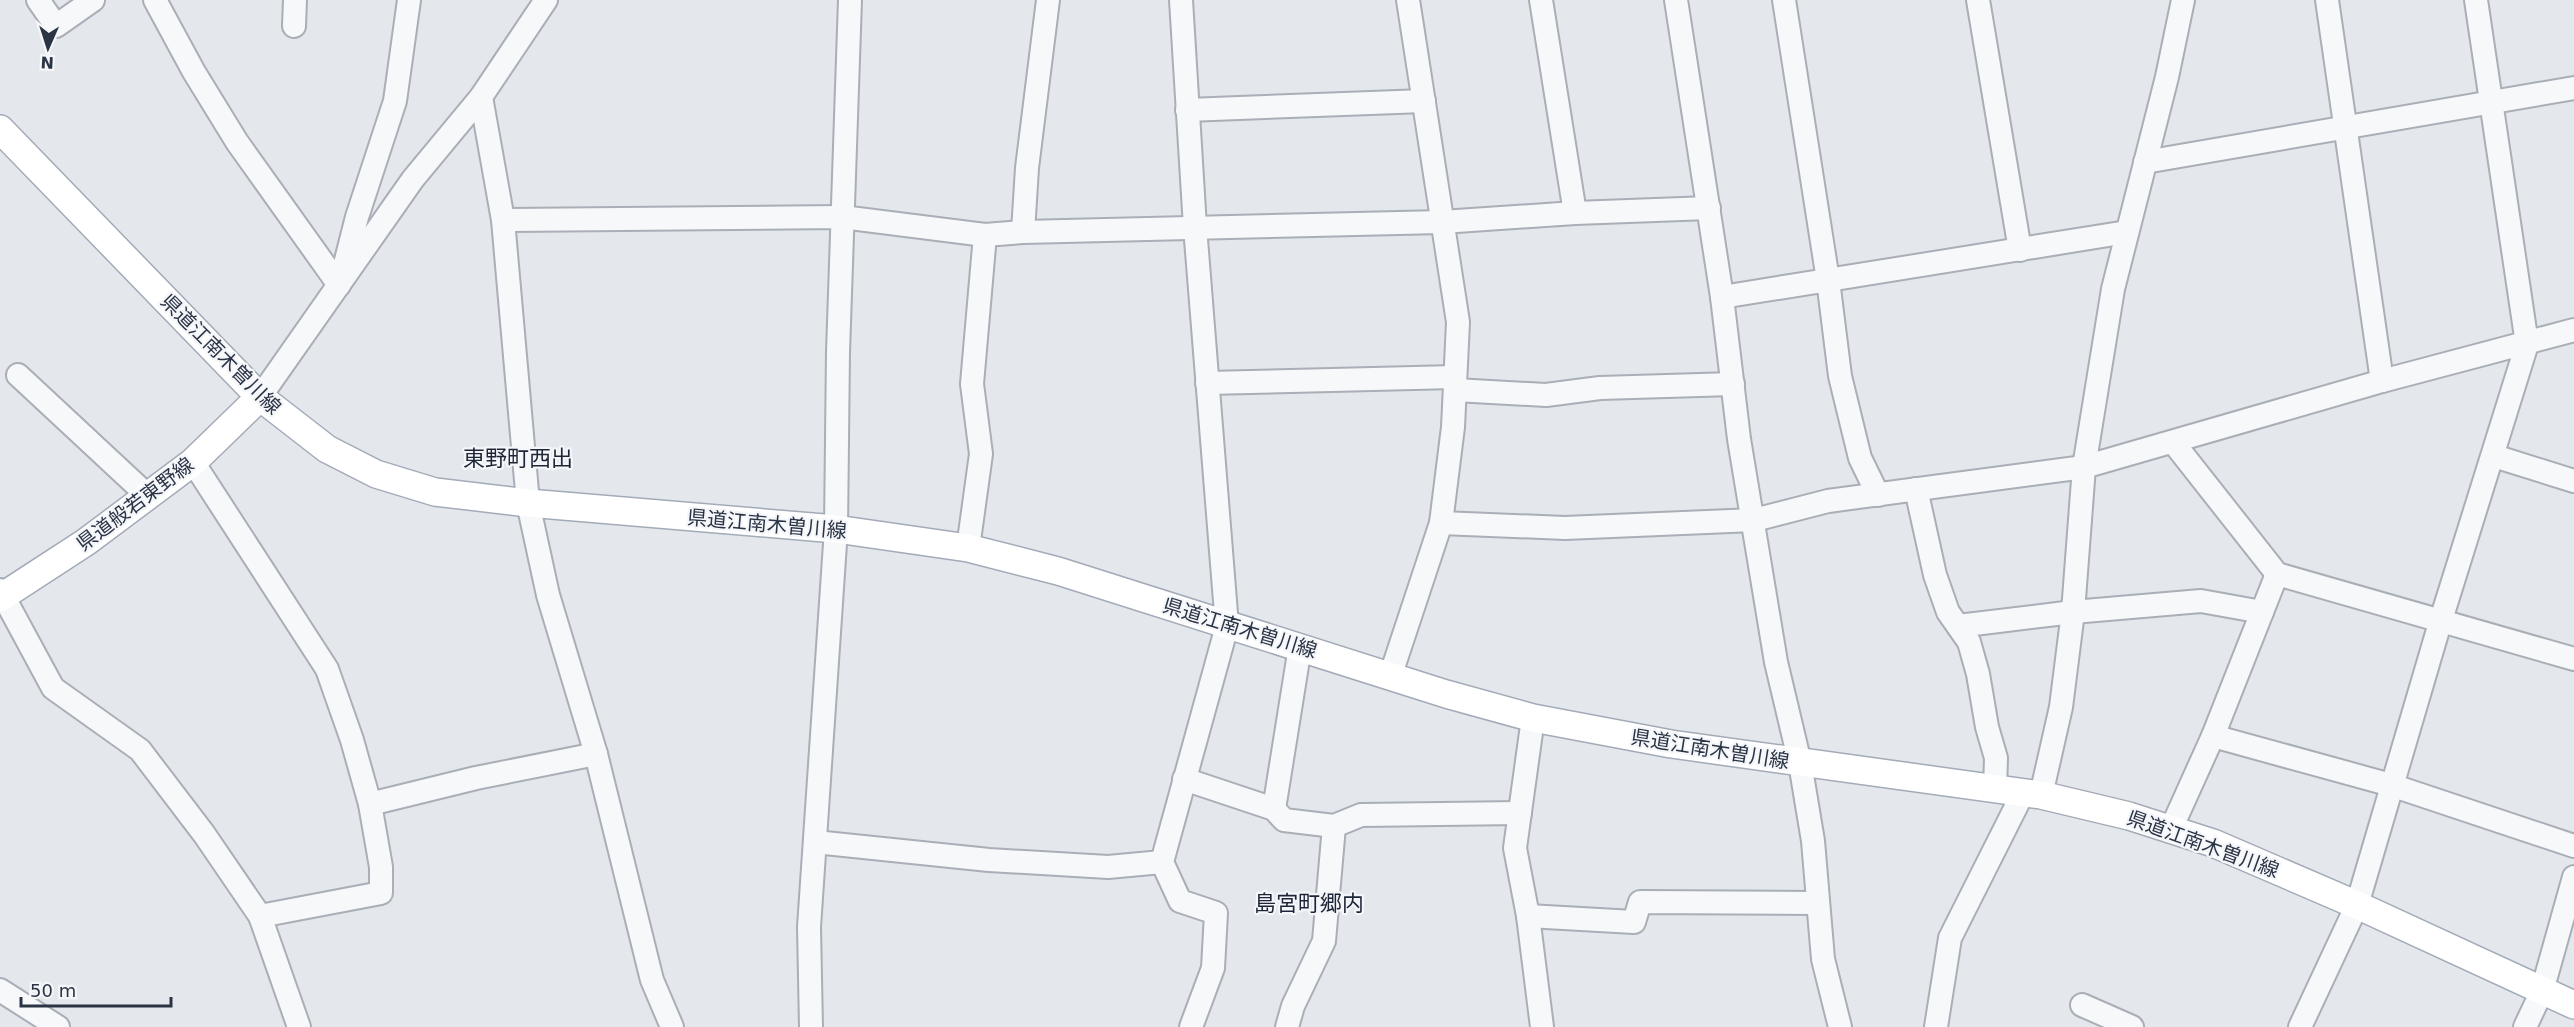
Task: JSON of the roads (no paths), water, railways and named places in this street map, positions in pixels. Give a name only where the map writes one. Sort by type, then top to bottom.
[{"type":"main road","name":"県道江南木曽川線","points":[[0,129],[260,397],[327,449],[376,474],[435,492],[528,503],[836,529],[968,548],[1058,571],[1227,626],[1391,674],[1446,694],[1533,718],[1671,744],[2032,794],[2129,816],[2212,843],[2357,905],[2574,1005]]},
{"type":"main road","name":"県道般若東野線","points":[[1,595],[86,542],[193,462],[260,397]]},
{"type":"street","points":[[38,0],[56,26],[93,0]]},
{"type":"street","points":[[155,0],[194,72],[237,142],[339,285]]},
{"type":"street","points":[[294,26],[295,0]]},
{"type":"street","points":[[339,285],[357,217],[395,101],[409,0]]},
{"type":"street","points":[[260,397],[413,179],[481,97],[546,0]]},
{"type":"street","points":[[811,1027],[809,927],[836,529],[842,217],[850,0]]},
{"type":"street","points":[[1023,232],[1027,168],[1048,0]]},
{"type":"street","points":[[1181,0],[1195,227],[1227,626],[1162,862],[1180,901],[1216,913],[1213,968],[1191,1027]]},
{"type":"street","points":[[1391,674],[1441,523],[1453,427],[1458,322],[1408,0]]},
{"type":"street","points":[[1541,0],[1575,213]]},
{"type":"street","points":[[1676,0],[1722,297],[1739,440],[1776,662],[1800,763],[1813,841],[1816,903],[1823,959],[1840,1027]]},
{"type":"street","points":[[1784,0],[1828,280],[1840,376],[1860,458],[1878,495]]},
{"type":"street","points":[[1978,0],[2020,250]]},
{"type":"street","points":[[1936,1027],[1950,938],[2032,794],[2061,707],[2073,612],[2084,466],[2113,289],[2183,0]]},
{"type":"street","points":[[2327,0],[2382,381]]},
{"type":"street","points":[[2300,1027],[2357,905],[2440,622],[2527,344],[2476,0]]},
{"type":"street","points":[[2145,162],[2574,88]]},
{"type":"street","points":[[481,97],[503,220],[528,503],[548,595],[596,754],[652,980],[672,1027]]},
{"type":"street","points":[[1187,110],[1424,101]]},
{"type":"street","points":[[503,220],[842,217],[985,235],[1195,227],[1442,222],[1575,213],[1709,208]]},
{"type":"street","points":[[1722,297],[2127,232]]},
{"type":"street","points":[[968,548],[981,454],[972,384],[985,235]]},
{"type":"street","points":[[1441,523],[1565,528],[1754,520],[1828,501],[2084,466],[2382,381],[2574,330]]},
{"type":"street","points":[[18,375],[148,496]]},
{"type":"street","points":[[1207,383],[1455,383],[1546,394],[1611,388],[1733,384]]},
{"type":"street","points":[[2173,442],[2277,574],[2574,659]]},
{"type":"street","points":[[2493,456],[2574,481]]},
{"type":"street","points":[[193,462],[327,669],[352,741],[370,804],[381,867],[381,893],[260,916]]},
{"type":"street","points":[[1916,489],[1935,575],[1948,612],[1969,642],[1978,674],[1987,727],[1996,758],[1995,790]]},
{"type":"street","points":[[2171,829],[2213,736],[2277,574]]},
{"type":"street","points":[[1,595],[53,688],[140,750],[204,834],[260,916],[299,1027]]},
{"type":"street","points":[[1958,626],[2073,612],[2201,601],[2262,612]]},
{"type":"street","points":[[1274,809],[1300,647]]},
{"type":"street","points":[[1533,718],[1515,848],[1528,916],[1542,1027]]},
{"type":"street","points":[[2213,736],[2391,785],[2574,846]]},
{"type":"street","points":[[370,804],[476,778],[596,754]]},
{"type":"street","points":[[1184,779],[1274,809],[1284,820],[1334,826],[1361,815],[1520,813]]},
{"type":"street","points":[[1287,1027],[1293,1006],[1324,941],[1334,826]]},
{"type":"street","points":[[815,842],[989,860],[1108,867],[1162,862]]},
{"type":"street","points":[[2525,1027],[2542,991],[2574,877]]},
{"type":"street","points":[[1528,916],[1634,922],[1640,902],[1816,903]]},
{"type":"street","points":[[0,990],[58,1027]]},
{"type":"street","points":[[2082,1005],[2133,1027]]},
{"type":"district","name":"東野町西出","points":[[518,458]]},
{"type":"district","name":"島宮町郷内","points":[[1309,903]]}]
